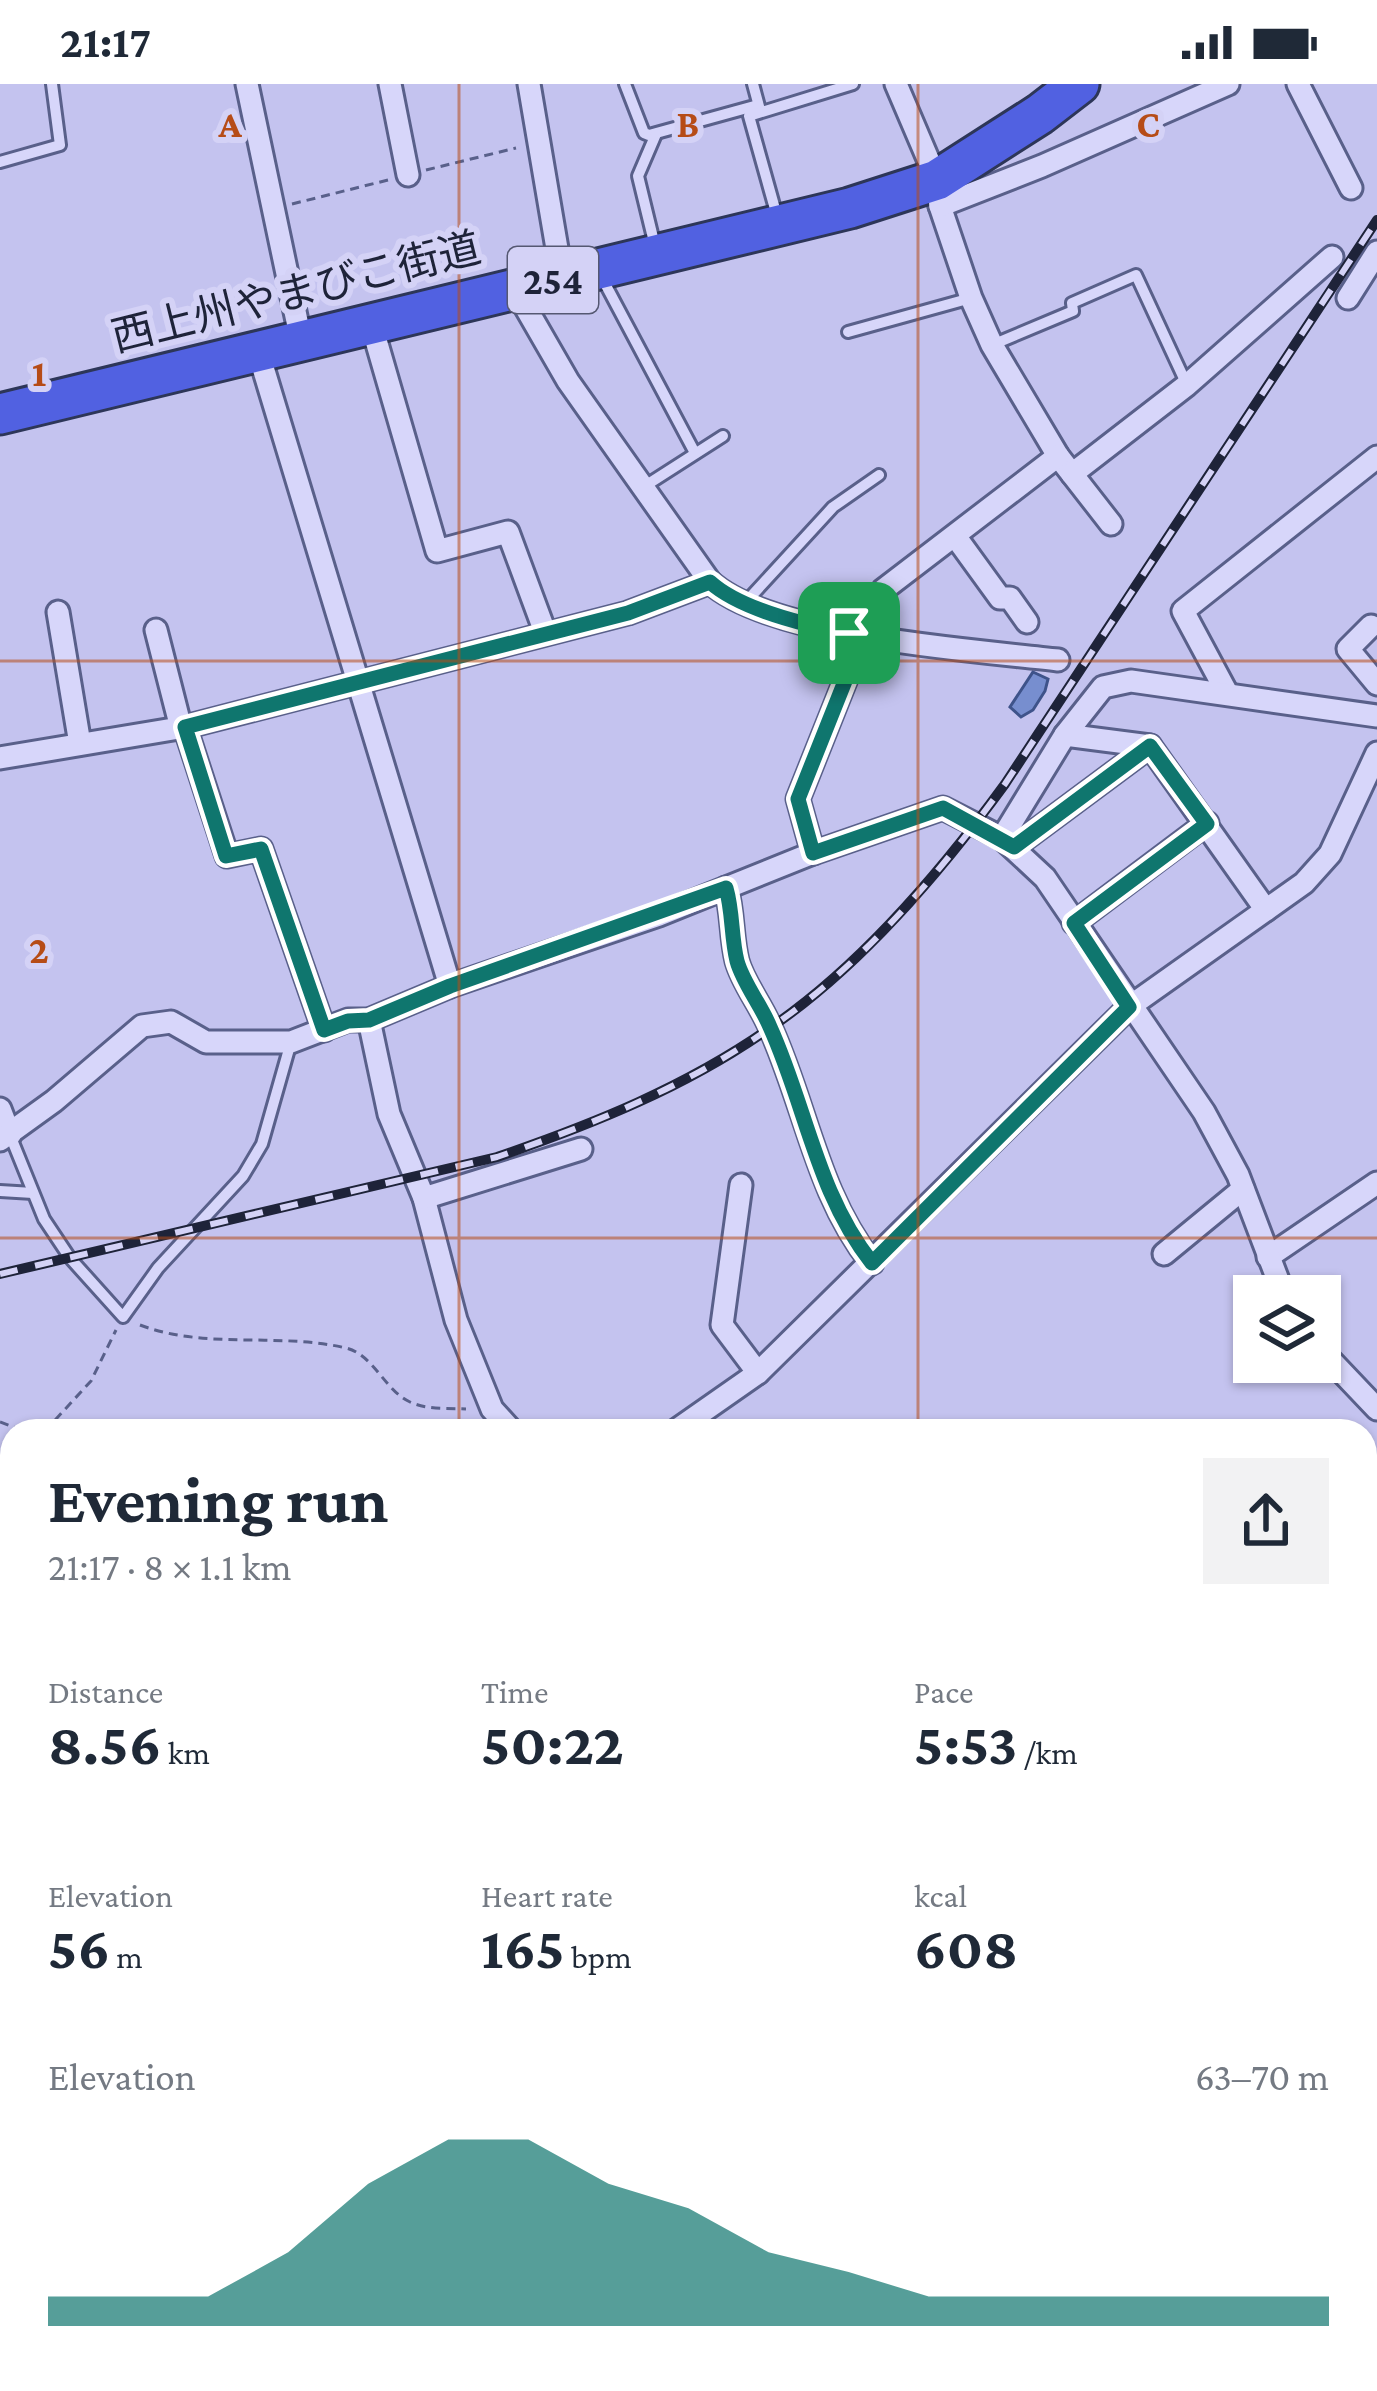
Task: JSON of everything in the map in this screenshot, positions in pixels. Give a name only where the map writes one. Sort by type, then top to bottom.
[{"type":"highway","name":"西上州やまびこ街道","points":[[0,414],[850,208],[939,193],[1079,84]]},
{"type":"street","points":[[247,84],[301,340]]},
{"type":"street","points":[[390,84],[408,175]]},
{"type":"street","points":[[529,84],[579,273]]},
{"type":"street","points":[[896,84],[939,193],[970,298],[992,346],[1065,465],[1111,524]]},
{"type":"street","points":[[939,193],[1042,166],[1228,84]]},
{"type":"street","points":[[1298,84],[1351,188]]},
{"type":"street","points":[[1348,298],[1377,252]]},
{"type":"street","points":[[813,853],[798,799],[856,634],[883,590],[955,536],[1187,386],[1332,257]]},
{"type":"street","points":[[515,289],[568,381],[710,582],[725,596],[856,634],[1058,660]]},
{"type":"street","points":[[371,323],[437,551],[508,532],[545,632]]},
{"type":"street","points":[[258,351],[450,986]]},
{"type":"street","points":[[1227,693],[1184,610],[1377,457]]},
{"type":"street","points":[[955,536],[1000,598],[1010,598],[1027,622]]},
{"type":"street","points":[[0,758],[183,727],[628,613],[710,582]]},
{"type":"street","points":[[58,612],[80,744]]},
{"type":"street","points":[[1371,626],[1348,649],[1377,684]]},
{"type":"street","points":[[156,631],[226,856],[261,849],[324,1030]]},
{"type":"street","points":[[1008,842],[1065,735],[1103,687],[1131,682],[1377,716]]},
{"type":"street","points":[[1065,735],[1150,746],[1266,910]]},
{"type":"street","points":[[1008,842],[1150,746]]},
{"type":"street","points":[[692,1419],[758,1373],[1129,1007],[1304,884],[1330,854],[1377,753]]},
{"type":"street","points":[[0,1109],[5,1138],[142,1026],[171,1022],[206,1042],[291,1042],[348,1021],[369,1020],[450,986],[943,808],[1008,842],[1045,878],[1204,1112],[1244,1189],[1275,1275]]},
{"type":"street","points":[[1074,923],[1207,824]]},
{"type":"street","points":[[726,888],[733,910],[737,962],[771,1028],[830,1195],[847,1232],[872,1263]]},
{"type":"street","points":[[369,1020],[389,1114],[424,1198],[456,1320],[492,1409],[501,1419]]},
{"type":"street","points":[[424,1198],[581,1149]]},
{"type":"street","points":[[1268,1257],[1377,1183]]},
{"type":"street","points":[[741,1185],[722,1325],[758,1373]]},
{"type":"street","points":[[1163,1254],[1244,1189]]},
{"type":"street","points":[[1341,1368],[1372,1396]]},
{"type":"lane","points":[[0,162],[60,145],[52,84]]},
{"type":"lane","points":[[625,84],[644,133],[656,134],[854,84]]},
{"type":"lane","points":[[752,84],[759,109]]},
{"type":"lane","points":[[759,109],[749,116],[779,225]]},
{"type":"lane","points":[[656,134],[638,176],[657,255]]},
{"type":"lane","points":[[579,273],[695,453]]},
{"type":"lane","points":[[992,346],[1073,311],[1072,303],[1136,275],[1187,386]]},
{"type":"lane","points":[[848,332],[970,298]]},
{"type":"lane","points":[[645,486],[723,436]]},
{"type":"lane","points":[[745,603],[833,507],[878,475]]},
{"type":"lane","points":[[5,1138],[44,1219],[70,1258],[123,1317],[158,1268],[242,1176],[262,1144],[291,1042]]},
{"type":"lane","points":[[0,1191],[33,1193]]},
{"type":"path","points":[[56,1419],[91,1381],[123,1317],[184,1338],[284,1340],[353,1349],[406,1401],[431,1408],[492,1409]]},
{"type":"building","points":[[1033,672],[1048,679],[1045,691],[1033,710],[1021,717],[1010,707]]},
{"type":"railway","points":[[0,1274],[497,1157],[672,1086],[738,1049],[804,1003],[897,916],[1005,784],[1377,220]]},
{"type":"route","points":[[710,582],[725,596],[849,633],[863,636],[798,799],[813,853],[943,808],[1014,847],[1150,746],[1207,824],[1074,923],[1129,1007],[872,1263],[847,1232],[830,1195],[771,1028],[737,962],[733,910],[726,888],[450,986],[369,1020],[324,1030],[261,849],[226,856],[185,727],[628,613],[710,582]]}]
